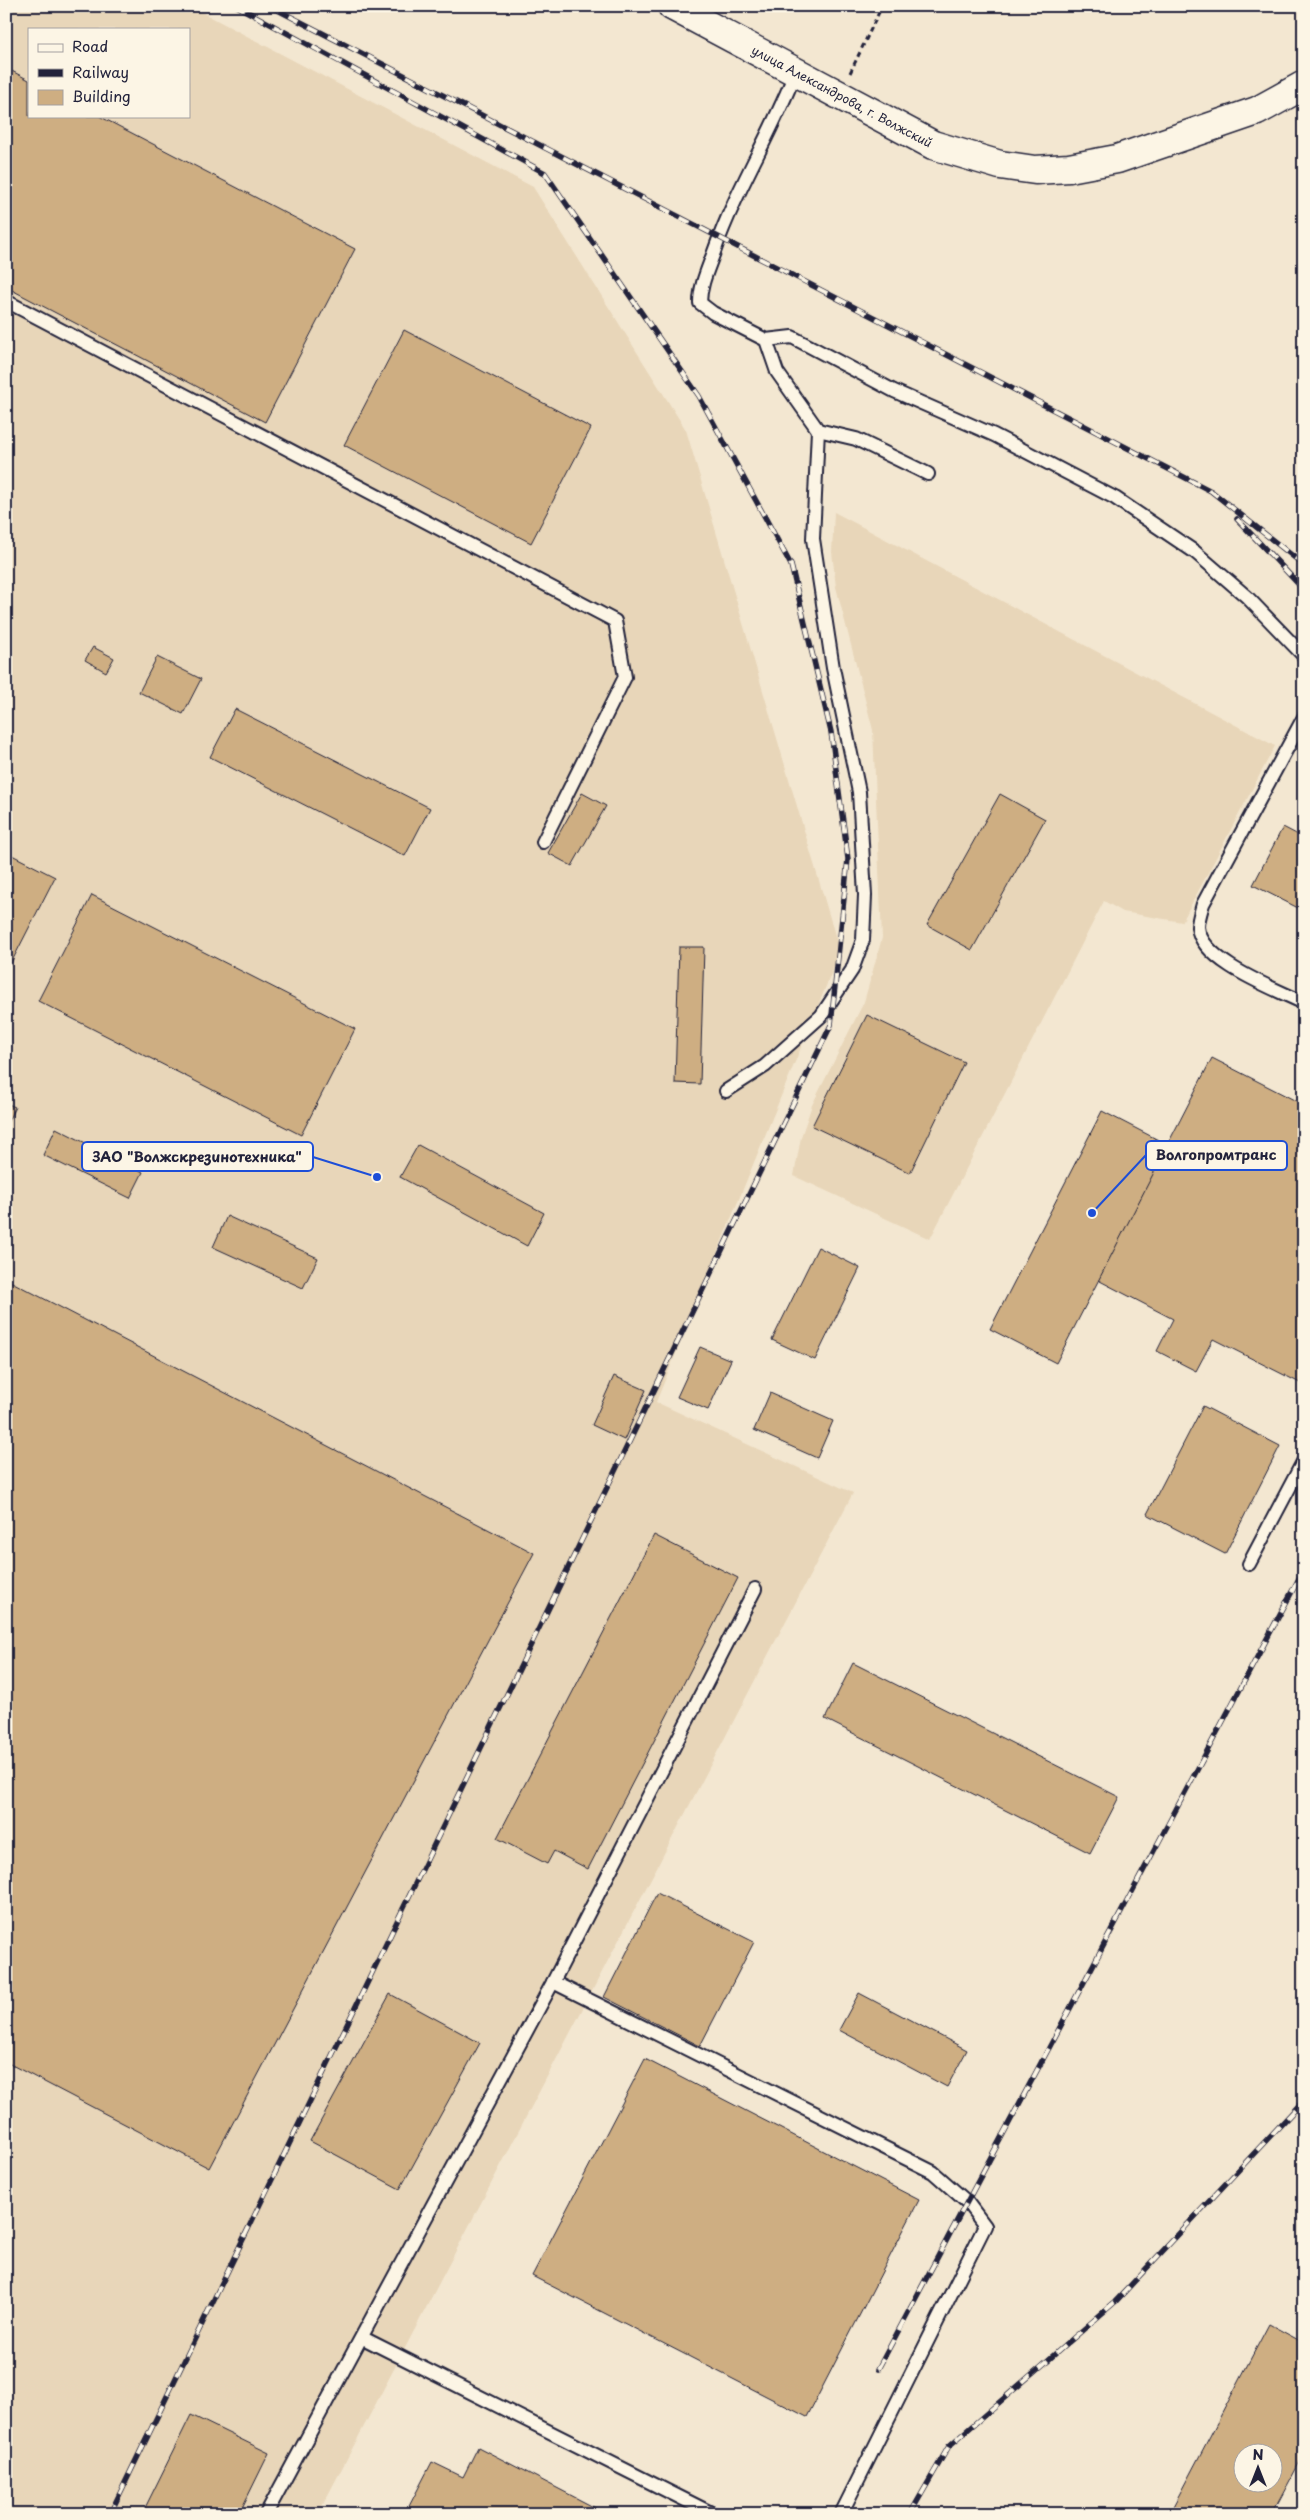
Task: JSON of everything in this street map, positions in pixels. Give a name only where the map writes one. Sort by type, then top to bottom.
[{"type":"street","name":"улица Александрова, г. Волжский","points":[[672,6],[934,145],[1000,165],[1035,170],[1069,168],[1117,159],[1257,111],[1304,85]]},
{"type":"lane","points":[[796,71],[770,131],[740,188],[718,238],[700,290],[700,303],[713,313],[766,340],[792,337],[894,391],[994,435],[1115,498],[1195,552],[1247,597],[1304,656]]},
{"type":"lane","points":[[6,300],[615,621],[625,676],[543,842]]},
{"type":"lane","points":[[726,1091],[765,1066],[821,1016],[852,970],[863,940],[865,895],[859,792],[833,668],[813,539],[818,430],[777,372],[766,340]]},
{"type":"lane","points":[[818,430],[856,439],[928,474]]},
{"type":"lane","points":[[1304,717],[1202,904],[1198,927],[1207,946],[1222,962],[1304,1003]]},
{"type":"lane","points":[[1249,1564],[1304,1460]]},
{"type":"lane","points":[[266,2514],[363,2338],[553,1982],[755,1589]]},
{"type":"lane","points":[[553,1982],[933,2172],[968,2202],[985,2226],[841,2514]]},
{"type":"lane","points":[[363,2338],[713,2514]]},
{"type":"path","points":[[839,94],[882,6]]},
{"type":"shaded area","points":[[6,6],[190,6],[533,187],[686,430],[840,952],[656,1402],[853,1493],[318,2514],[6,2514]]},
{"type":"shaded area","points":[[834,512],[1275,746],[1182,922],[1123,912],[1104,901],[930,1239],[794,1176],[801,1137],[812,1105],[864,1002],[882,938],[873,730],[836,587],[832,552]]},
{"type":"building","points":[[6,68],[28,79],[28,118],[103,118],[355,249],[265,422],[6,287]]},
{"type":"building","points":[[404,330],[591,428],[531,543],[344,445]]},
{"type":"building","points":[[93,647],[114,658],[106,672],[85,660]]},
{"type":"building","points":[[157,657],[201,679],[183,714],[139,692]]},
{"type":"building","points":[[235,709],[430,808],[405,856],[210,757]]},
{"type":"building","points":[[582,793],[606,806],[572,866],[548,853]]},
{"type":"building","points":[[1000,794],[1045,819],[972,950],[927,925]]},
{"type":"building","points":[[1283,827],[1304,838],[1304,911],[1253,885]]},
{"type":"building","points":[[6,852],[55,877],[10,965],[6,963]]},
{"type":"building","points":[[92,895],[355,1029],[301,1135],[38,1001]]},
{"type":"building","points":[[679,947],[704,947],[700,1084],[675,1083]]},
{"type":"building","points":[[867,1015],[964,1062],[910,1173],[812,1126]]},
{"type":"building","points":[[1212,1058],[1304,1105],[1304,1385],[1213,1339],[1196,1371],[1157,1351],[1173,1319],[1098,1280]]},
{"type":"building","points":[[6,1103],[15,1107],[6,1125]]},
{"type":"building","points":[[1102,1111],[1168,1145],[1056,1363],[990,1329]]},
{"type":"building","points":[[56,1128],[143,1172],[130,1198],[43,1155]]},
{"type":"building","points":[[418,1145],[544,1213],[527,1246],[400,1177]]},
{"type":"building","points":[[227,1216],[318,1258],[303,1288],[213,1247]]},
{"type":"building","points":[[818,1247],[860,1268],[815,1360],[772,1340]]},
{"type":"building","points":[[6,1279],[534,1553],[209,2168],[6,2062]]},
{"type":"building","points":[[700,1347],[731,1360],[708,1410],[677,1397]]},
{"type":"building","points":[[614,1376],[646,1390],[624,1440],[592,1425]]},
{"type":"building","points":[[770,1393],[833,1421],[817,1458],[754,1430]]},
{"type":"building","points":[[1203,1406],[1280,1446],[1225,1554],[1147,1514]]},
{"type":"building","points":[[654,1535],[738,1578],[588,1869],[554,1851],[547,1864],[497,1838]]},
{"type":"building","points":[[853,1663],[1119,1797],[1090,1853],[825,1719]]},
{"type":"building","points":[[657,1893],[754,1942],[700,2046],[604,1997]]},
{"type":"building","points":[[859,1993],[967,2050],[947,2087],[839,2030]]},
{"type":"building","points":[[390,1994],[480,2043],[400,2189],[310,2141]]},
{"type":"building","points":[[645,2059],[919,2200],[807,2417],[532,2276]]},
{"type":"building","points":[[1269,2324],[1304,2343],[1304,2454],[1272,2514],[1169,2514]]},
{"type":"building","points":[[191,2415],[269,2453],[239,2514],[142,2514]]},
{"type":"building","points":[[478,2447],[607,2514],[405,2514],[432,2462],[463,2477]]},
{"type":"railway","points":[[110,2514],[831,1025],[848,859],[831,732],[791,565],[699,396],[545,173],[237,6]]},
{"type":"railway","points":[[270,6],[1211,491],[1304,565]]},
{"type":"railway","points":[[1237,519],[1304,590]]},
{"type":"railway","points":[[878,2369],[1304,1569]]},
{"type":"railway","points":[[910,2514],[949,2446],[1115,2302],[1304,2100]]},
{"type":"place","name":"ЗАО \"Волжскрезинотехника\"","points":[[377,1177]]},
{"type":"place","name":"Волгопромтранс","points":[[1092,1213]]}]
